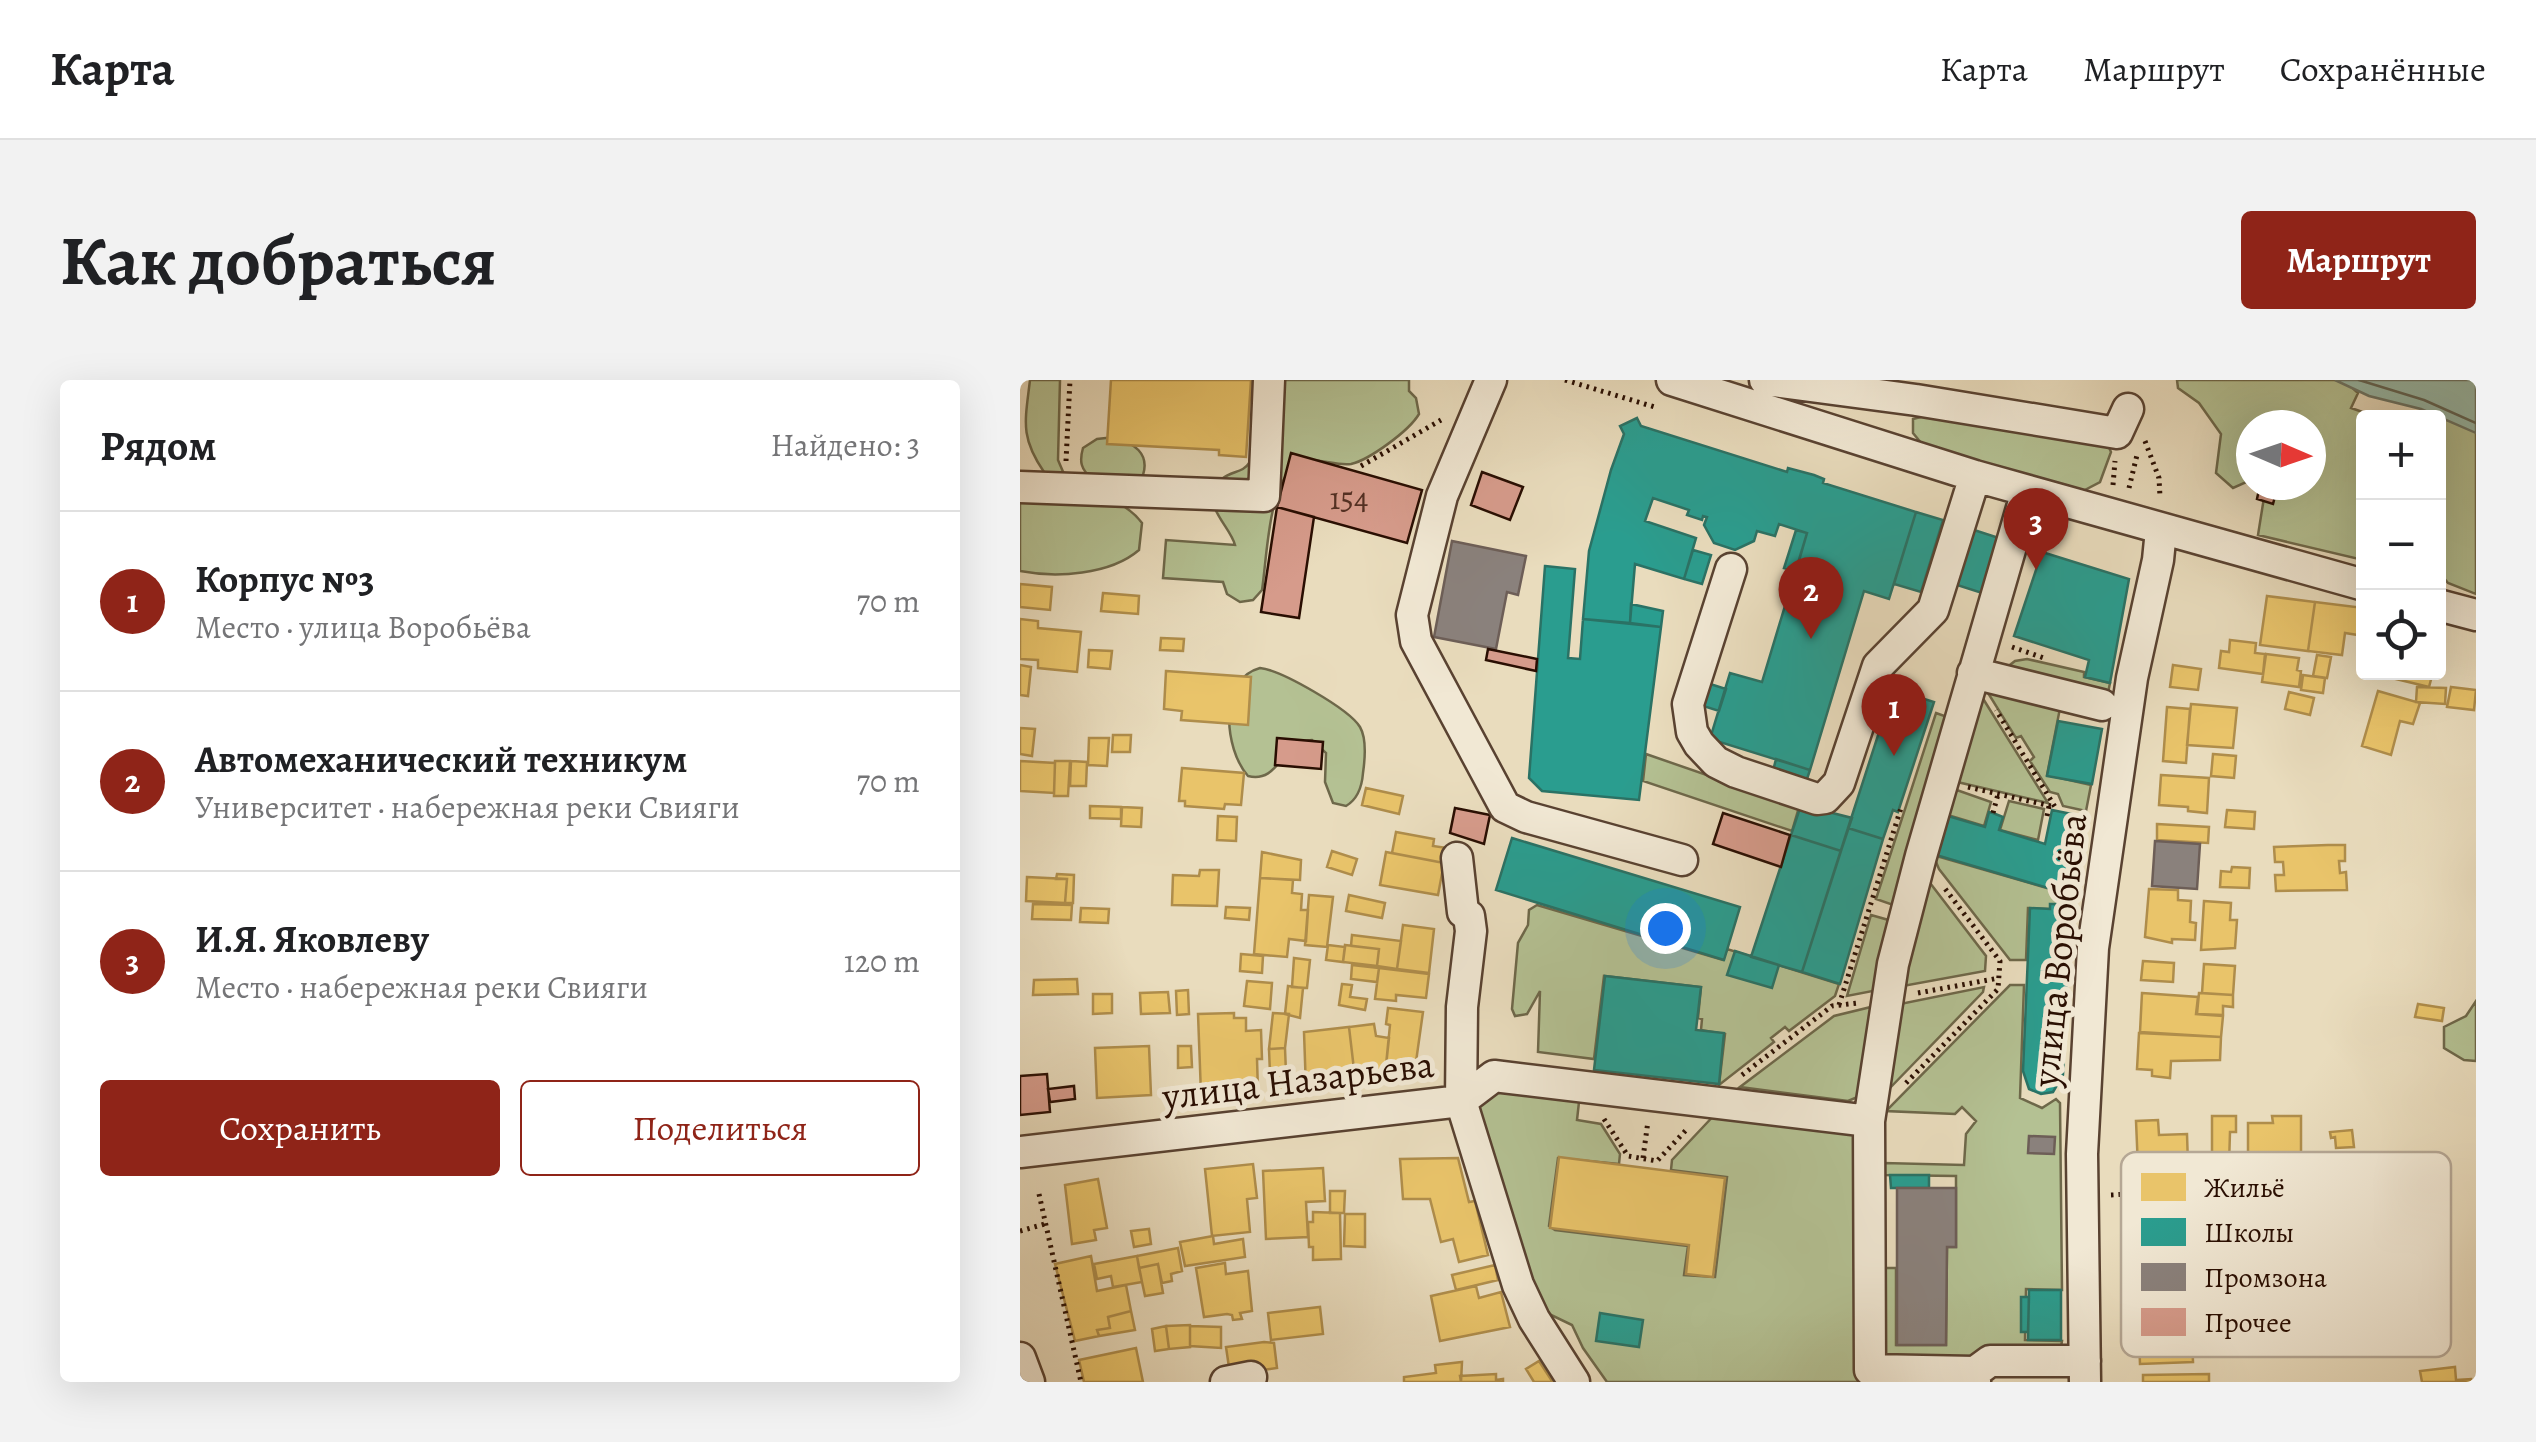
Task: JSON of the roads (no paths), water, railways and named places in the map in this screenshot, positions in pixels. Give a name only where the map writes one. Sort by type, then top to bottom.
[{"type":"street","points":[[1020,487],[1264,496],[1269,380]]},
{"type":"street","points":[[1672,380],[2027,492],[2356,583]]},
{"type":"street","points":[[1765,380],[2123,421]]},
{"type":"street","points":[[1488,388],[1442,496],[1412,615],[1416,640],[1505,806],[1526,817],[1682,860]]},
{"type":"street","points":[[1731,569],[1688,704],[1692,732],[1716,762],[1736,772],[1817,799],[1825,798],[1839,784],[1878,666],[1933,610],[1976,476]]},
{"type":"street","points":[[2027,492],[1920,856],[1893,964],[1869,1121],[1870,1376],[1975,1377],[1990,1361],[2085,1372]]},
{"type":"street","name":"улица Воробьёва","points":[[2085,1372],[2082,1154],[2093,948],[2132,678],[2158,560],[2160,530]]},
{"type":"street","points":[[2446,607],[2476,616]]},
{"type":"street","points":[[1974,674],[2102,705]]},
{"type":"street","points":[[1457,858],[1463,912],[1469,916],[1471,931],[1462,1007],[1461,1101]]},
{"type":"street","points":[[1461,1101],[1494,1076],[1869,1121]]},
{"type":"street","name":"улица Назарьева","points":[[1020,1152],[1461,1101],[1518,1284],[1541,1331],[1574,1382]]},
{"type":"street","points":[[1020,1360],[1029,1382]]},
{"type":"water","points":[[2335,380],[2476,380],[2476,433],[2446,420],[2446,410],[2423,410],[2369,396]]},
{"type":"place","name":"И.Я. Яковлеву","points":[[2036,570]]},
{"type":"place","name":"Автомеханический техникум","points":[[1811,639]]},
{"type":"place","name":"Корпус №3","points":[[1894,756]]}]
